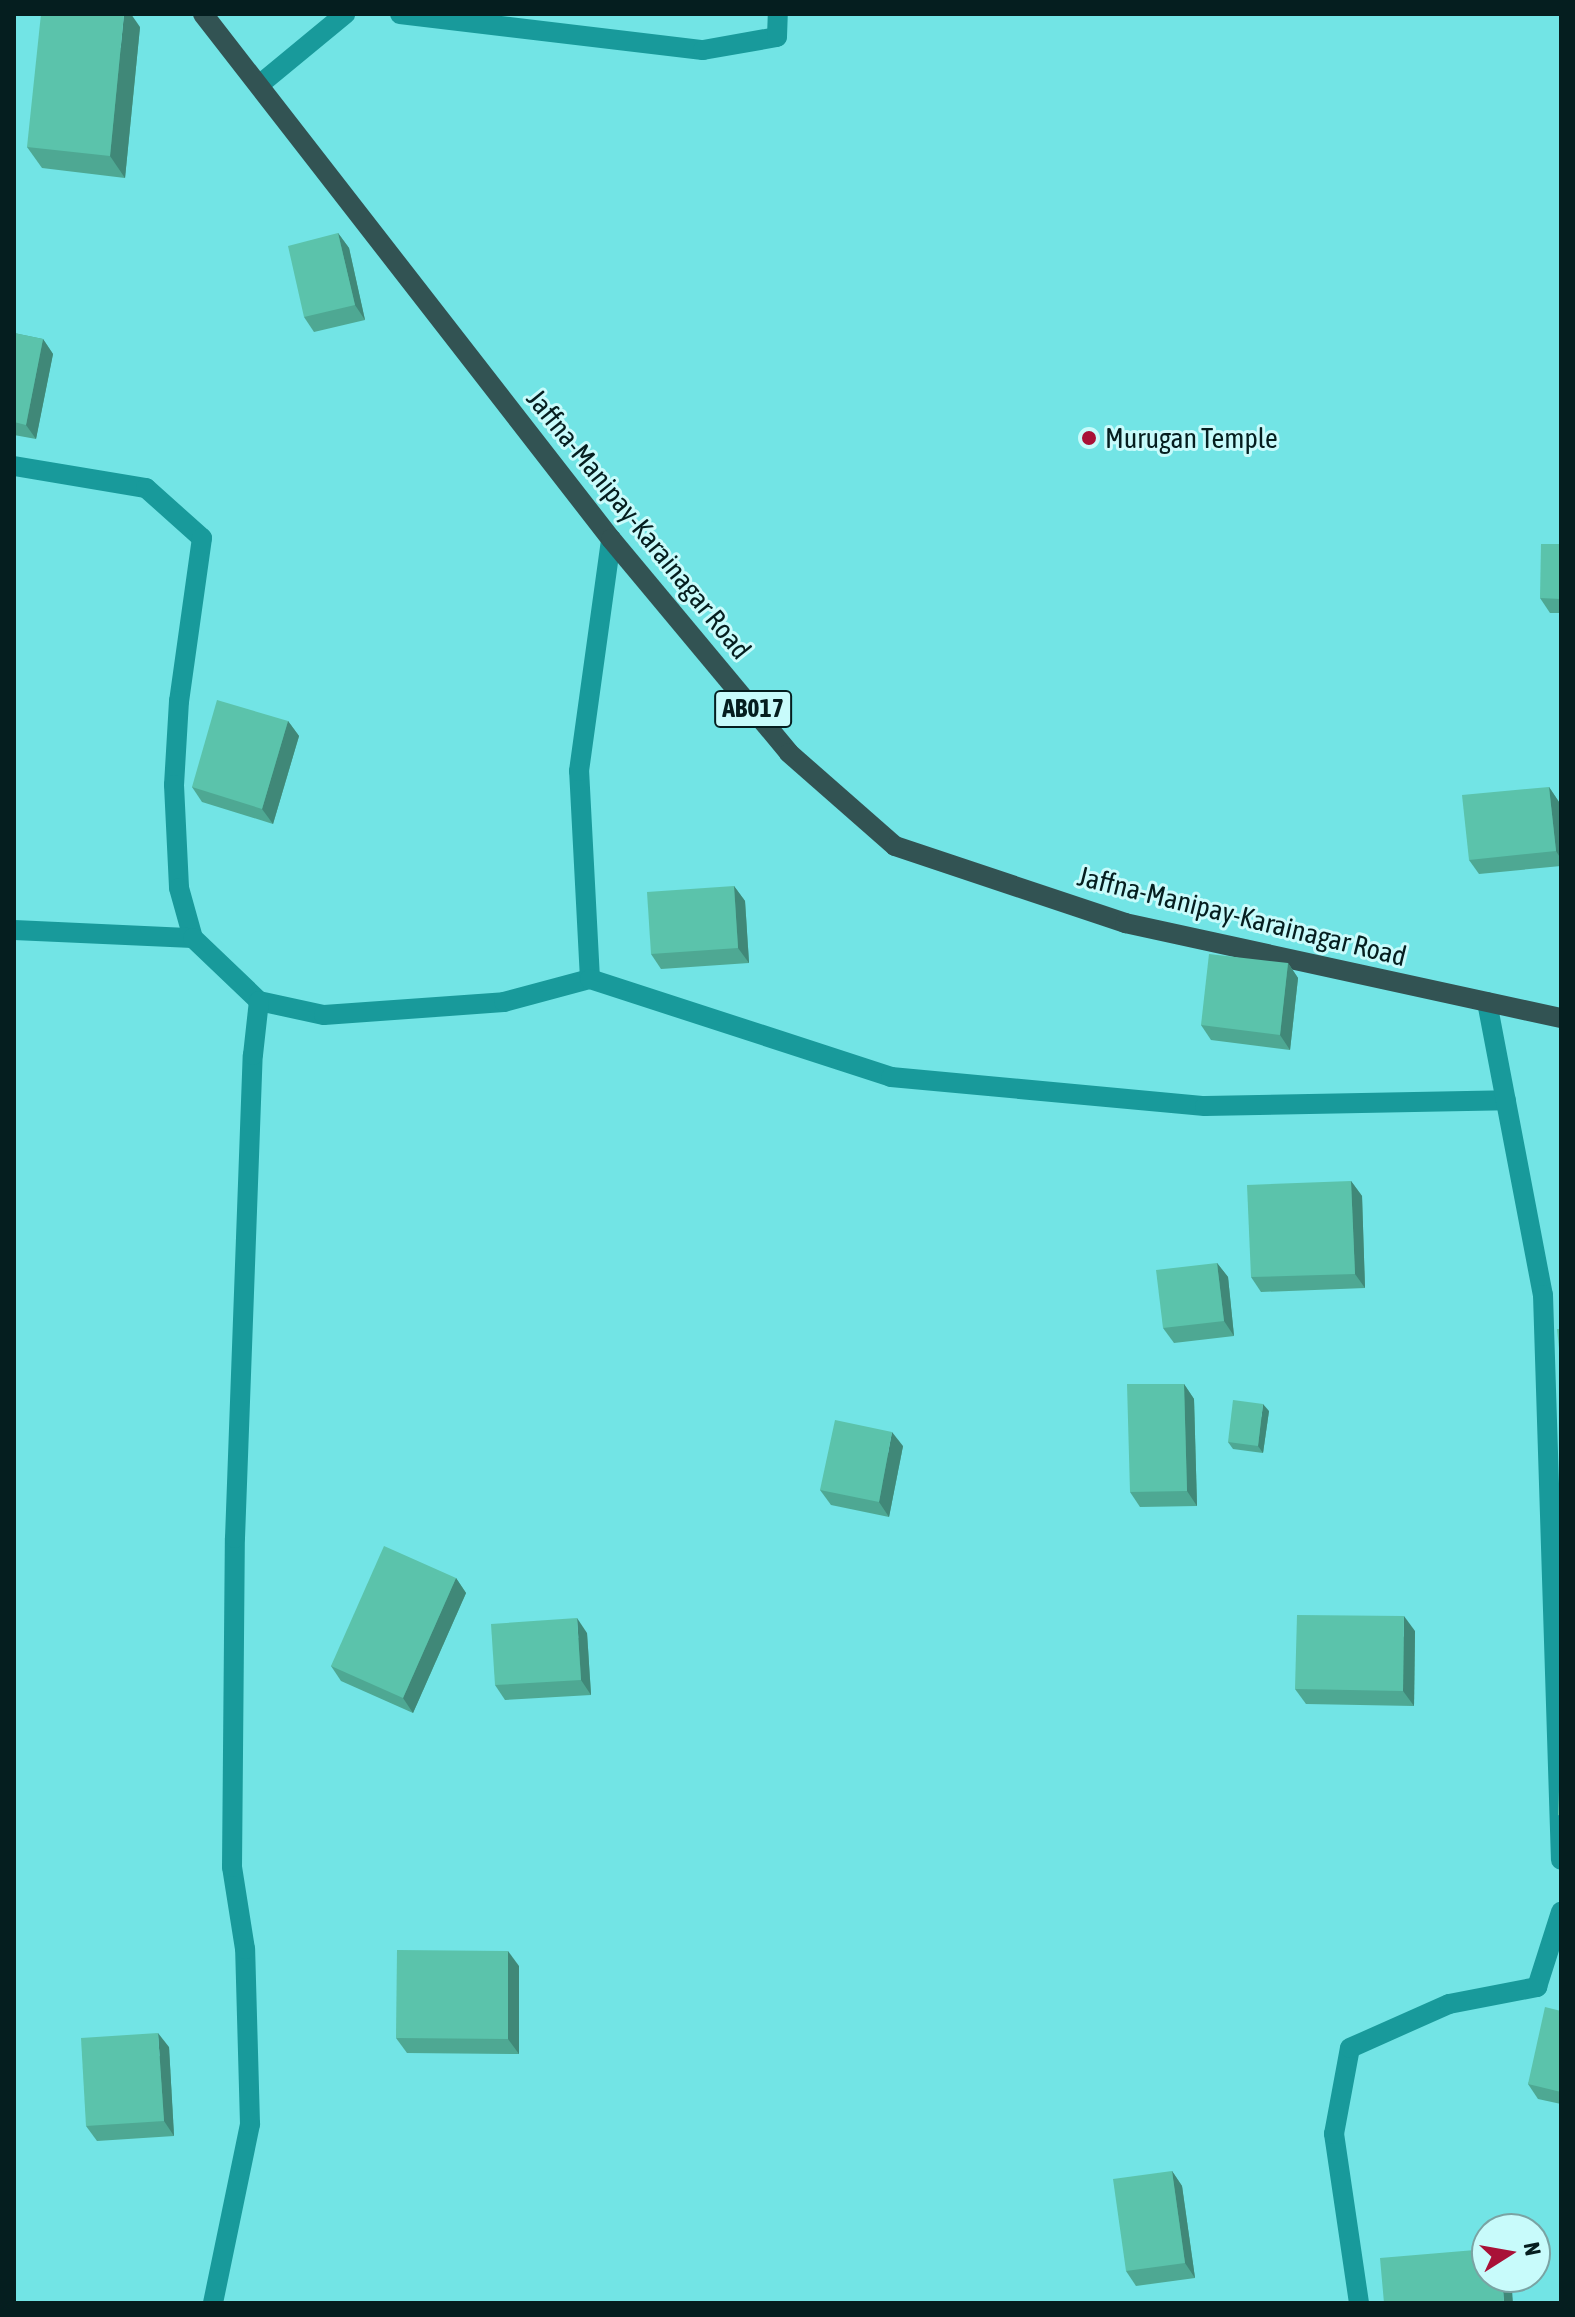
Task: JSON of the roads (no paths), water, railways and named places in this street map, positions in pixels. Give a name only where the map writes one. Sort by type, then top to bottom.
[{"type":"main road","name":"Jaffna-Manipay-Karainagar Road","points":[[203,14],[611,539],[789,753],[895,846],[1125,923],[1561,1018]]},
{"type":"street","points":[[259,85],[345,14]]},
{"type":"street","points":[[400,14],[703,50],[777,37],[778,14]]},
{"type":"street","points":[[14,466],[146,488],[202,538],[179,701],[174,785],[179,888],[193,938],[259,1001],[324,1015],[504,1002],[590,979],[891,1077],[1205,1106],[1506,1100]]},
{"type":"street","points":[[590,979],[579,771],[611,539]]},
{"type":"street","points":[[14,930],[193,938]]},
{"type":"street","points":[[213,2303],[250,2124],[245,1949],[232,1867],[232,1836],[235,1538],[253,1055],[259,1001]]},
{"type":"street","points":[[1487,1002],[1543,1295],[1561,1860]]},
{"type":"street","points":[[1359,2303],[1334,2134],[1350,2048],[1449,2004],[1537,1987],[1555,1949],[1561,1912]]},
{"type":"place","name":"Murugan Temple","points":[[1089,438]]}]
